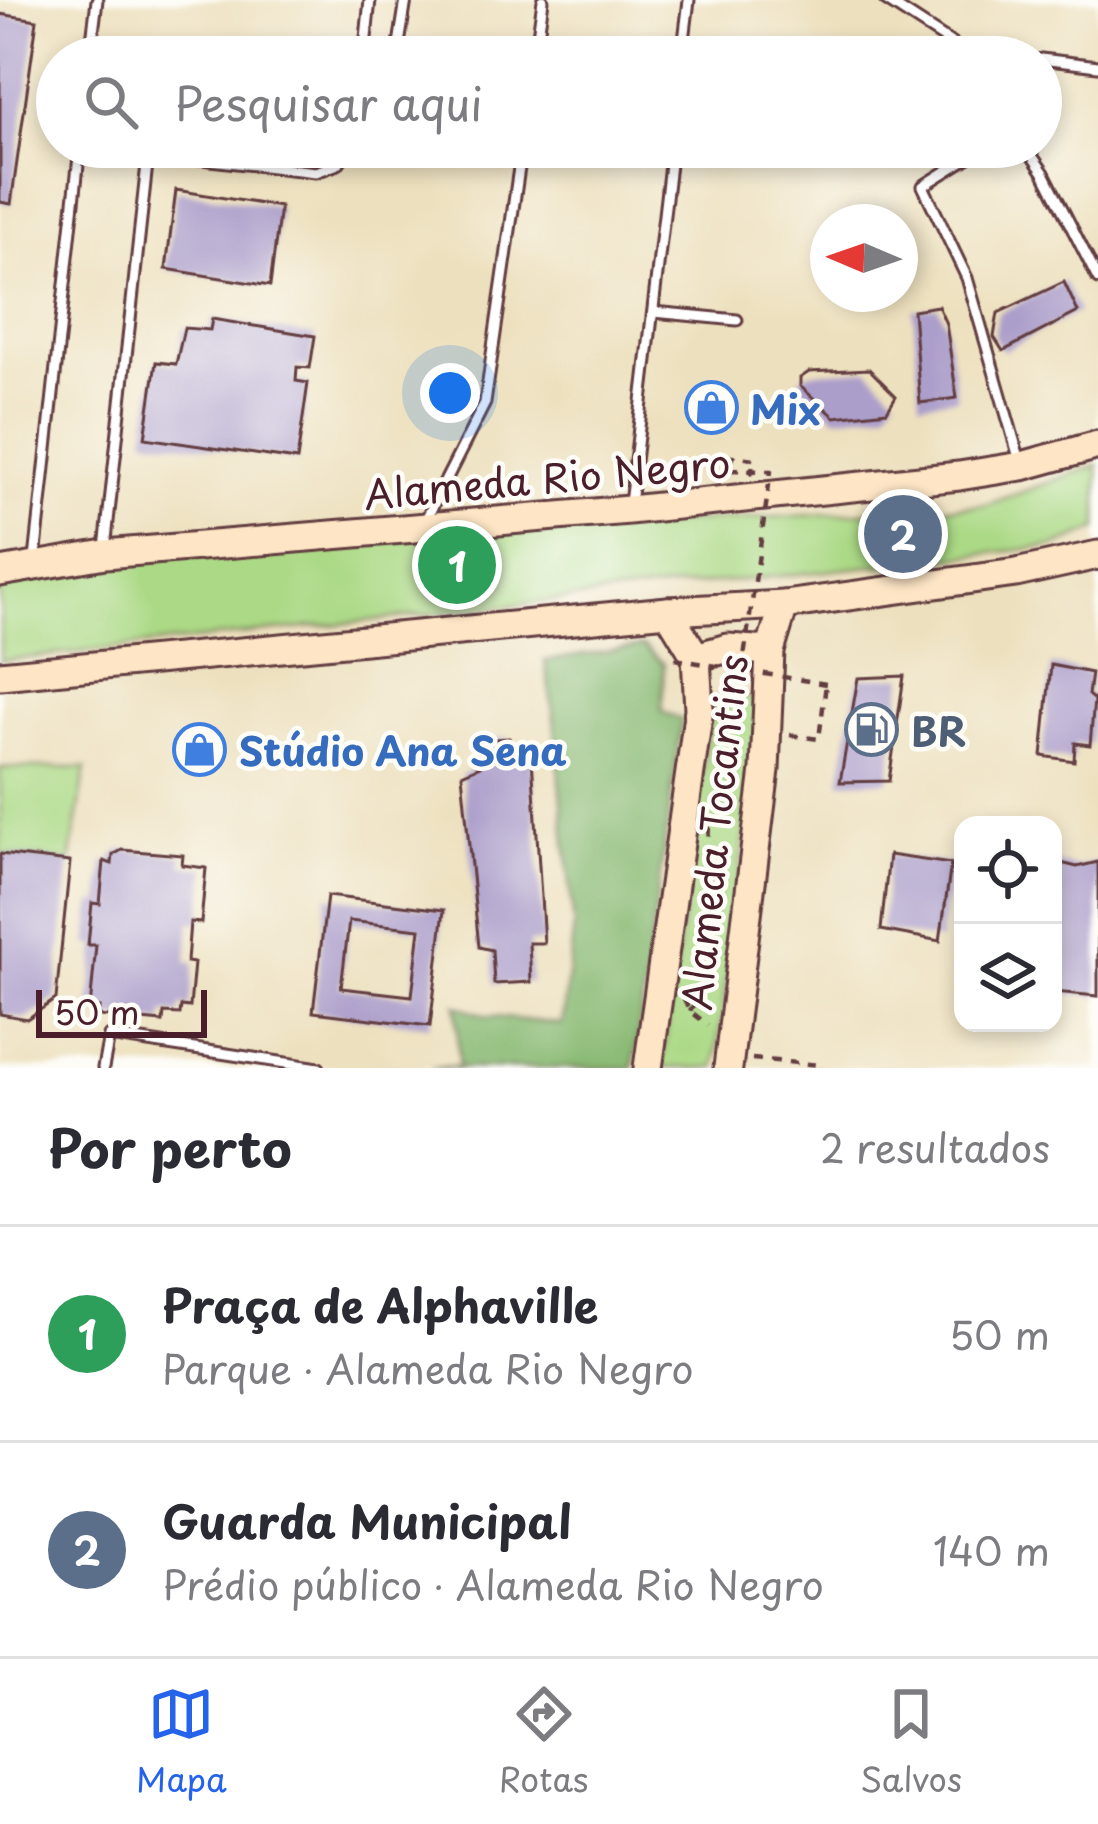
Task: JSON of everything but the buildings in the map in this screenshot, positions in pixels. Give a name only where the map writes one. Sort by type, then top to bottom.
[{"type":"main road","name":"Alameda Rio Negro","points":[[0,572],[105,554],[629,510],[959,476],[1022,466],[1098,445]]},
{"type":"main road","points":[[0,675],[668,611],[784,605],[1016,573],[1098,556]]},
{"type":"main road","name":"Alameda Tocantins","points":[[729,1051],[765,770],[770,652],[784,605]]},
{"type":"main road","name":"Alameda Tocantins","points":[[648,1068],[699,709],[668,611]]},
{"type":"main road","points":[[686,658],[728,648],[770,652]]},
{"type":"lane","points":[[93,36],[97,0]]},
{"type":"lane","points":[[366,36],[370,0]]},
{"type":"lane","points":[[401,36],[406,0]]},
{"type":"lane","points":[[538,36],[543,0]]},
{"type":"lane","points":[[684,36],[688,0]]},
{"type":"lane","points":[[885,0],[935,36]]},
{"type":"lane","points":[[1062,62],[1098,66]]},
{"type":"lane","points":[[34,569],[78,168]]},
{"type":"lane","points":[[105,554],[147,168]]},
{"type":"lane","points":[[276,168],[316,172],[327,168]]},
{"type":"lane","points":[[421,528],[485,403],[519,168]]},
{"type":"lane","points":[[629,510],[670,168]]},
{"type":"lane","points":[[952,168],[923,186],[968,278],[1022,466]]},
{"type":"lane","points":[[1041,168],[1098,279]]},
{"type":"lane","points":[[654,312],[737,320]]},
{"type":"lane","points":[[104,1068],[109,1036],[319,1068]]},
{"type":"path","points":[[742,671],[771,471],[730,470],[732,456],[754,459]]},
{"type":"path","points":[[686,658],[826,684],[819,739]]},
{"type":"path","points":[[704,919],[724,900],[723,870],[705,880]]},
{"type":"path","points":[[660,982],[680,993],[729,1051],[820,1068]]},
{"type":"green space","points":[[1098,465],[1098,529],[1056,546],[0,661],[0,572],[46,559],[986,505]]},
{"type":"green space","points":[[643,646],[664,664],[662,712],[682,719],[633,1068],[431,1068],[459,1066],[456,1005],[487,1016],[562,1024],[574,927],[545,661]]},
{"type":"green space","points":[[722,695],[762,699],[715,1068],[662,1068],[707,738],[714,699]]},
{"type":"green space","points":[[0,768],[86,768],[70,862],[0,854]]},
{"type":"place","name":"Mix","points":[[711,408]]},
{"type":"place","name":"Guarda Municipal","points":[[903,534]]},
{"type":"place","name":"Praça de Alphaville","points":[[457,565]]},
{"type":"place","name":"BR","points":[[872,730]]},
{"type":"place","name":"Stúdio Ana Sena","points":[[200,749]]}]
